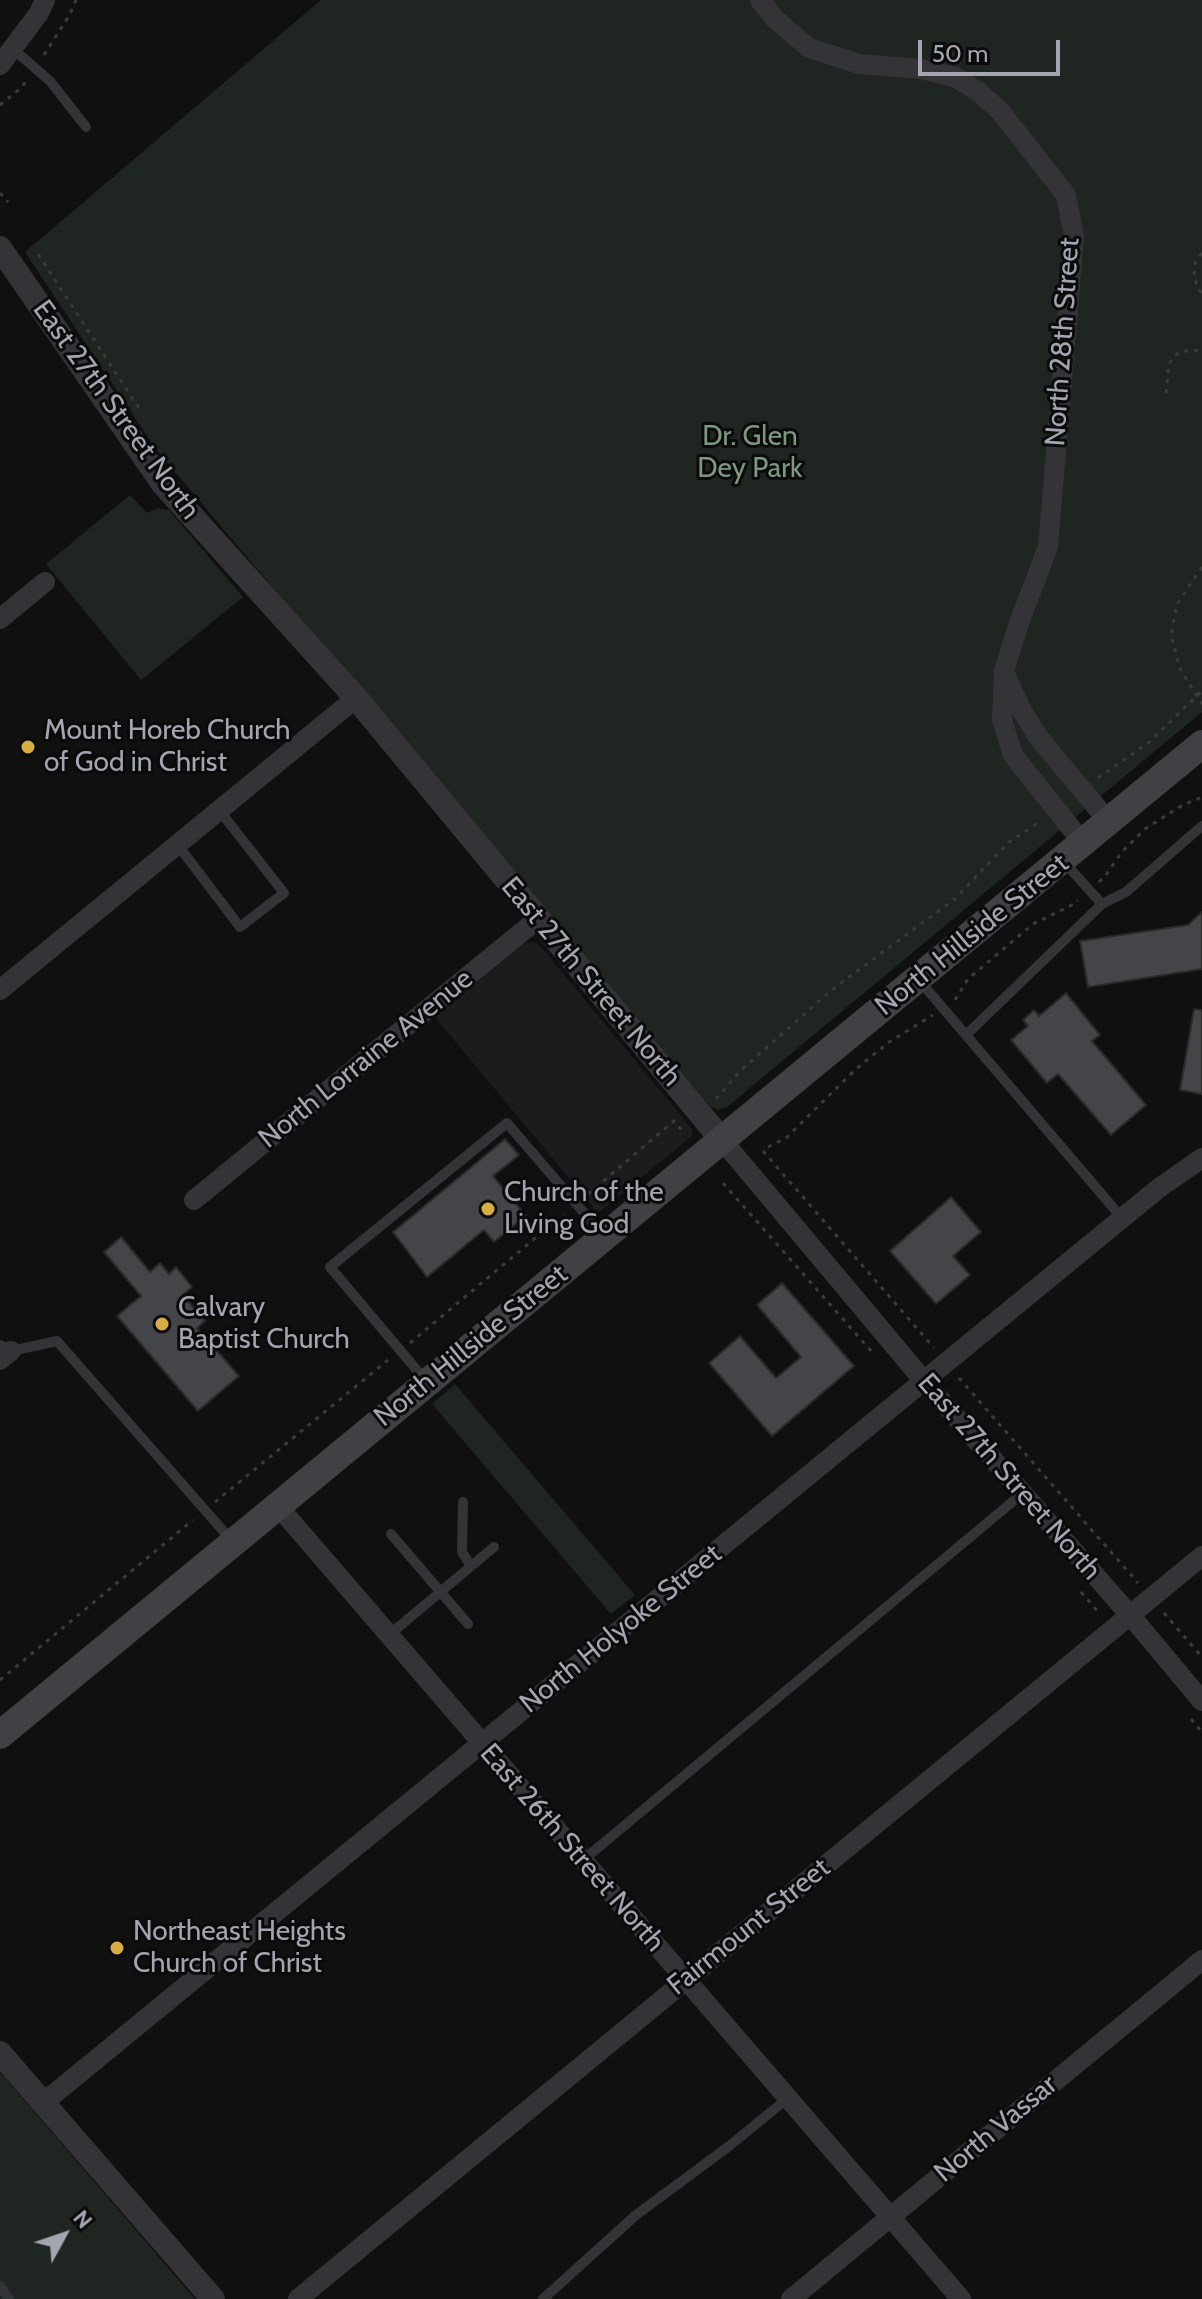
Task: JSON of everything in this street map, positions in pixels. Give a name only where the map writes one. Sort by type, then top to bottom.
[{"type":"main road","name":"North Hillside Street","points":[[0,1735],[1196,753]]},
{"type":"street","points":[[7,57],[45,0]]},
{"type":"street","name":"North 28th Street","points":[[760,0],[775,19],[809,48],[859,64],[921,69],[955,77],[979,92],[1000,111],[1066,195],[1074,237],[1048,547],[1004,671],[1002,720],[1013,755],[1057,809],[1073,852]]},
{"type":"street","name":"East 27th Street North","points":[[0,248],[163,484],[356,698],[924,1381],[1202,1701]]},
{"type":"street","points":[[0,619],[45,582]]},
{"type":"street","points":[[1004,671],[1038,737],[1109,822]]},
{"type":"street","points":[[3,982],[356,698]]},
{"type":"street","name":"North Lorraine Avenue","points":[[194,1200],[539,918]]},
{"type":"street","name":"North Holyoke Street","points":[[43,2103],[1122,1218],[1202,1158]]},
{"type":"street","name":"East 26th Street North","points":[[278,1506],[961,2299]]},
{"type":"street","name":"Fairmount Street","points":[[298,2299],[1202,1556]]},
{"type":"street","name":"North Vassar","points":[[791,2299],[1202,1960]]},
{"type":"street","points":[[0,2053],[213,2299]]},
{"type":"lane","points":[[7,57],[50,81],[86,127]]},
{"type":"lane","points":[[177,844],[240,927],[284,893],[219,810]]},
{"type":"lane","points":[[966,1035],[1102,904],[1126,892],[1202,826]]},
{"type":"lane","points":[[1073,852],[1090,890],[1102,904]]},
{"type":"lane","points":[[918,979],[1122,1218]]},
{"type":"lane","points":[[427,1383],[330,1267],[507,1123],[604,1237]]},
{"type":"lane","points":[[4,1352],[57,1341],[234,1543]]},
{"type":"lane","points":[[582,1861],[1023,1493]]},
{"type":"lane","points":[[463,1502],[462,1552],[471,1566]]},
{"type":"lane","points":[[391,1534],[468,1624]]},
{"type":"lane","points":[[389,1635],[494,1547]]},
{"type":"lane","points":[[543,2299],[636,2215],[788,2098]]},
{"type":"lane","points":[[0,2286],[9,2299]]},
{"type":"path","points":[[0,193],[8,202]]},
{"type":"path","points":[[1202,253],[1195,263],[1194,277],[1202,293]]},
{"type":"path","points":[[1166,393],[1169,364],[1174,356],[1182,351],[1202,350]]},
{"type":"path","points":[[1202,567],[1177,604],[1171,635],[1180,669],[1202,704]]},
{"type":"path","points":[[1082,790],[1148,743],[1202,691]]},
{"type":"path","points":[[768,1147],[786,1138],[856,1069],[889,1042],[954,1001],[968,979],[1033,924],[1072,905],[1090,890],[1145,829],[1181,806],[1202,797]]},
{"type":"path","points":[[716,1099],[740,1071],[834,988],[955,899],[1009,842],[1057,809]]},
{"type":"path","points":[[0,1680],[674,1121],[684,1133]]},
{"type":"path","points":[[763,1151],[1202,1657]]},
{"type":"shaded area","points":[[534,942],[692,1129],[692,1136],[598,1213],[435,1017],[523,944]]},
{"type":"green space","name":"Dr. Glen Dey Park","points":[[321,0],[1202,0],[1202,712],[727,1107],[719,1110],[711,1107],[155,448],[25,252]]},
{"type":"green space","points":[[130,495],[147,513],[158,508],[169,510],[243,597],[141,680],[46,564]]},
{"type":"green space","points":[[455,1384],[635,1595],[611,1614],[432,1404]]},
{"type":"green space","points":[[0,2072],[195,2299],[0,2299]]},
{"type":"building","points":[[1202,912],[1202,969],[1088,987],[1080,941],[1188,925]]},
{"type":"building","points":[[1066,993],[1100,1035],[1092,1041],[1146,1105],[1111,1135],[1058,1074],[1047,1083],[1011,1040],[1028,1026],[1023,1020],[1034,1010],[1039,1016]]},
{"type":"building","points":[[1194,1009],[1202,1010],[1202,1094],[1180,1090]]},
{"type":"building","name":"Church of the Living God","points":[[505,1139],[519,1155],[493,1176],[526,1216],[494,1242],[484,1230],[427,1277],[393,1232]]},
{"type":"building","points":[[951,1197],[981,1232],[953,1256],[970,1275],[936,1304],[890,1251]]},
{"type":"building","name":"Calvary Baptist Church","points":[[121,1237],[150,1272],[160,1263],[169,1274],[176,1267],[192,1287],[183,1295],[205,1321],[197,1328],[239,1376],[198,1411],[117,1316],[141,1296],[104,1252]]},
{"type":"building","points":[[782,1283],[854,1366],[772,1436],[709,1363],[740,1336],[776,1378],[801,1357],[757,1305]]},
{"type":"place","name":"Mount Horeb Church of God in Christ","points":[[28,747]]},
{"type":"place","name":"Church of the Living God","points":[[488,1209]]},
{"type":"place","name":"Calvary Baptist Church","points":[[162,1324]]},
{"type":"place","name":"Northeast Heights Church of Christ","points":[[117,1948]]}]
